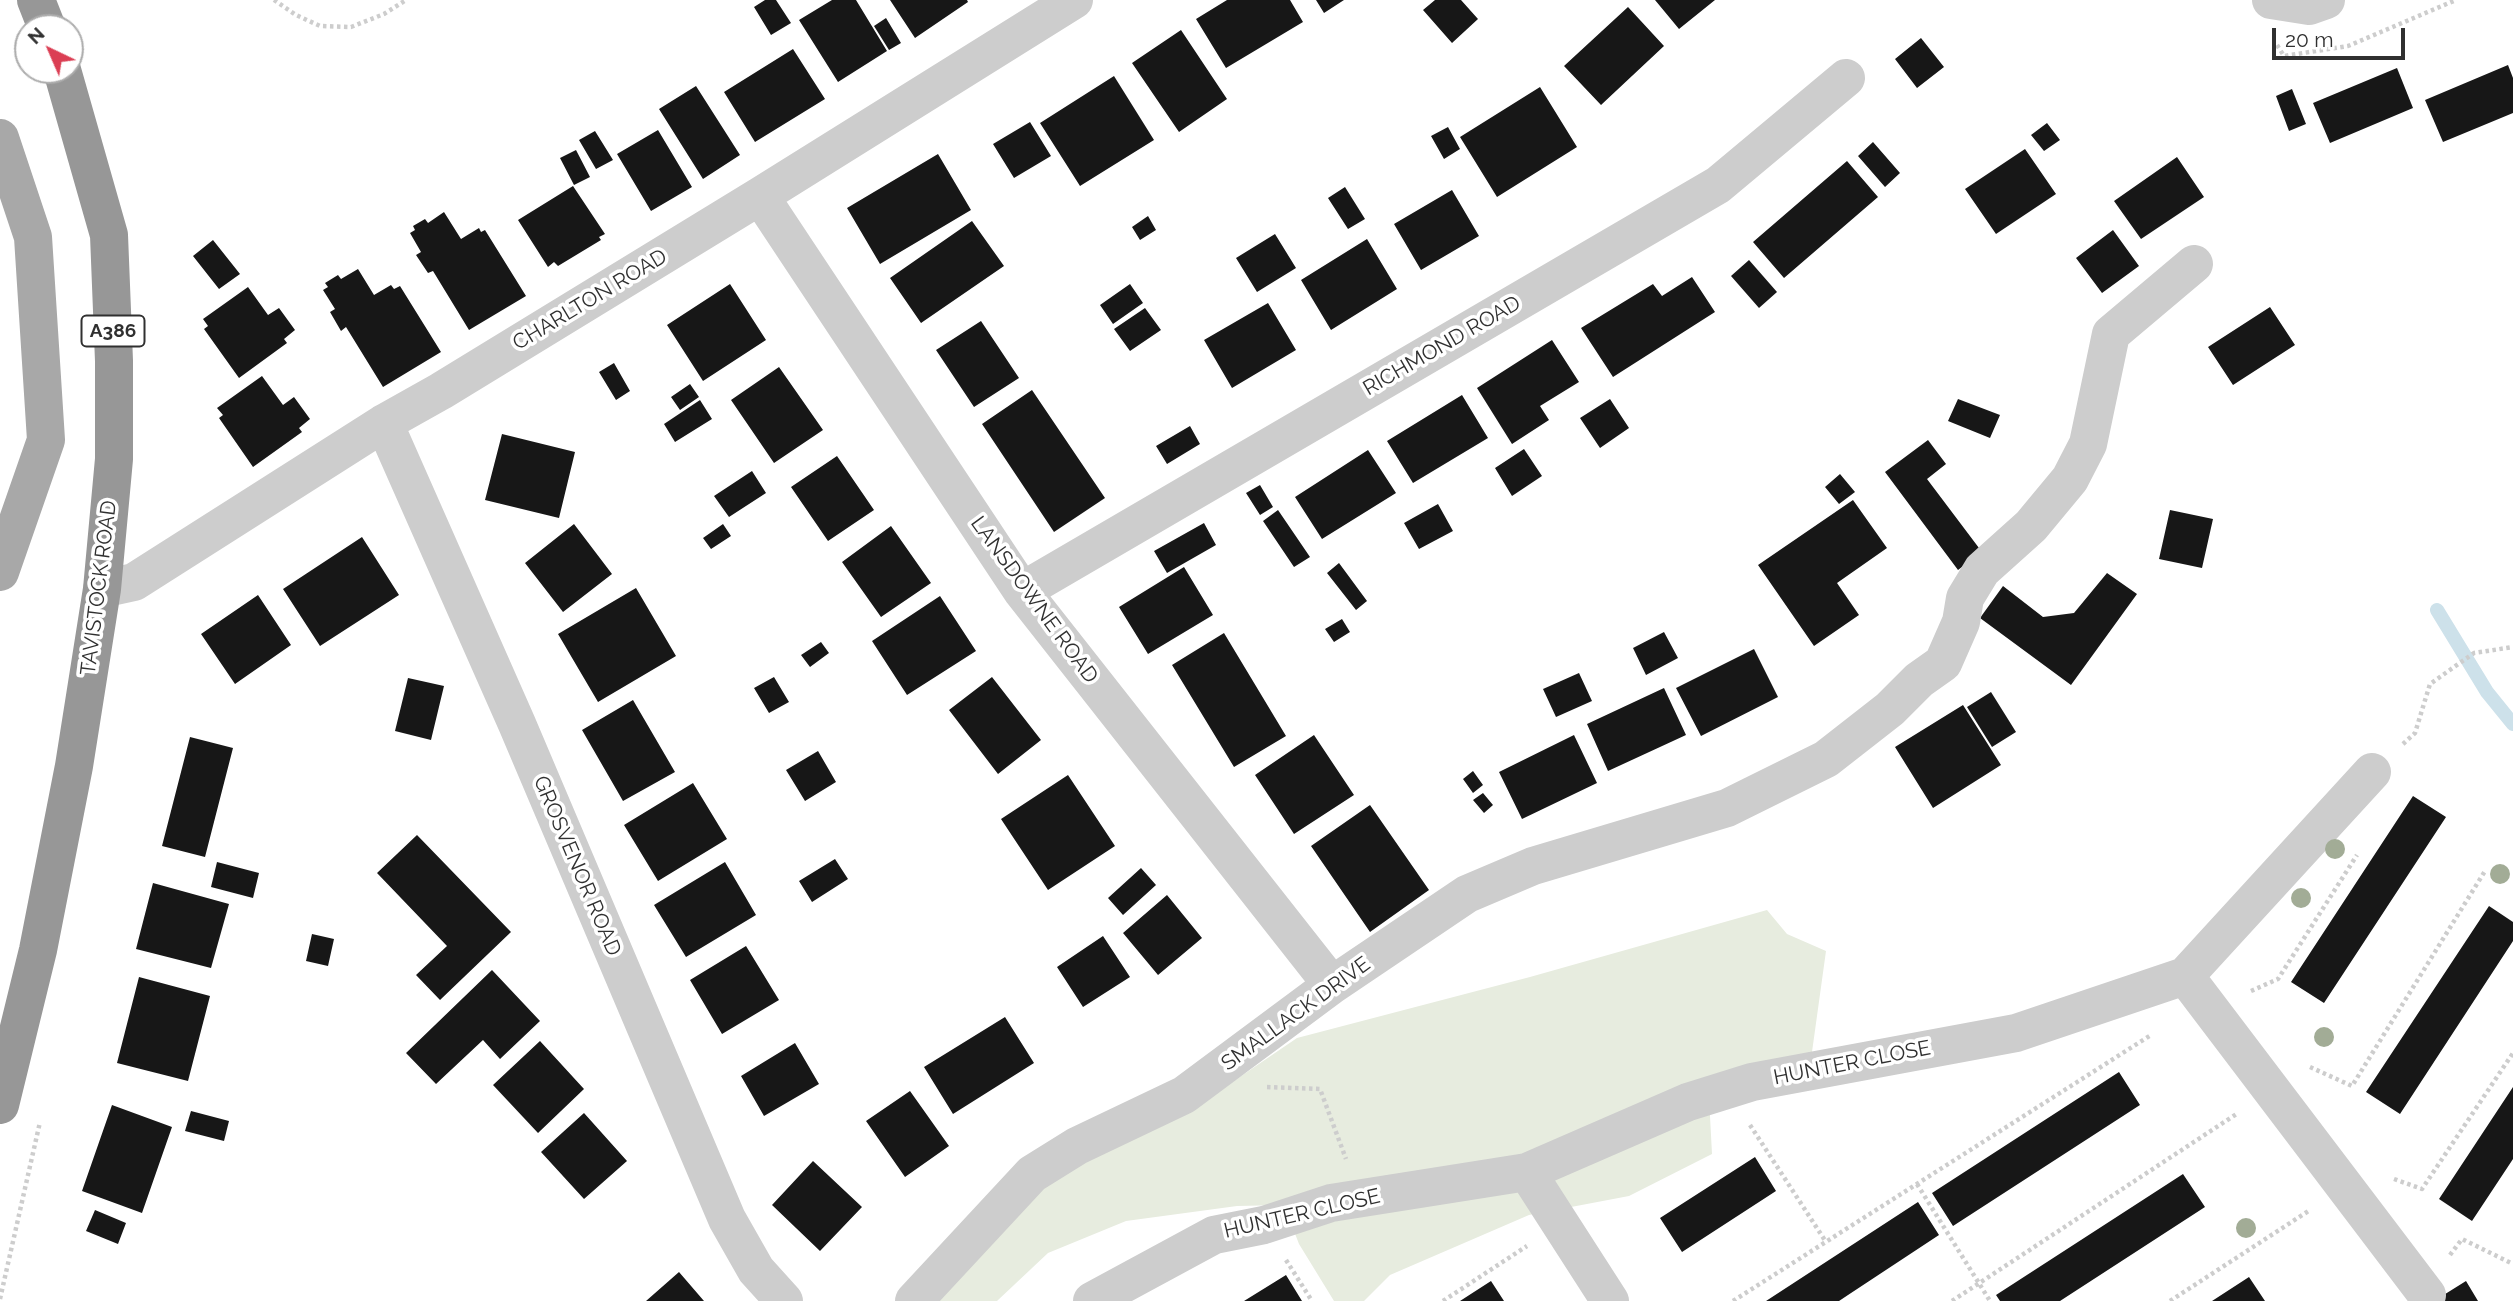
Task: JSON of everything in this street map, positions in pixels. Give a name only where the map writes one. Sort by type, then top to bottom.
[{"type":"highway","name":"TAVISTOCK ROAD","points":[[0,1105],[46,911],[74,766],[102,589],[114,459],[114,361],[109,235],[66,84]]},
{"type":"main road","points":[[0,138],[33,237],[46,440],[0,572]]},
{"type":"street","name":"CHARLTON ROAD","points":[[102,589],[134,582],[384,423],[442,391],[760,197],[1074,0]]},
{"type":"street","points":[[2271,0],[2309,6],[2326,0]]},
{"type":"street","name":"RICHMOND ROAD","points":[[1022,592],[1718,185],[1846,78]]},
{"type":"street","name":"LANSDOWNE ROAD","points":[[760,197],[1022,592],[1332,985]]},
{"type":"street","name":"SMALLACK DRIVE","points":[[914,1301],[1032,1174],[1077,1146],[1184,1095],[1332,985],[1467,894],[1533,866],[1727,808],[1826,759],[1890,709],[1919,680],[1943,663],[1962,622],[1965,598],[1982,570],[2031,526],[2070,479],[2088,444],[2111,334],[2194,264]]},
{"type":"street","name":"GROSVENOR ROAD","points":[[384,423],[517,724],[727,1219],[756,1270],[784,1301]]},
{"type":"street","name":"HUNTER CLOSE","points":[[1092,1301],[1214,1235],[1264,1225],[1331,1203],[1527,1171],[1688,1102],[1727,1089],[1752,1082],[2016,1033],[2194,989],[2372,772]]},
{"type":"street","points":[[2194,989],[2422,1288]]},
{"type":"street","points":[[1527,1171],[1610,1301]]},
{"type":"path","points":[[274,0],[296,15],[320,26],[351,27],[384,14],[397,3],[406,0]]},
{"type":"path","points":[[2372,772],[2415,733],[2430,684],[2474,653],[2513,647]]},
{"type":"path","points":[[1733,1301],[1917,1184],[2194,989],[2257,990],[2278,979],[2359,852]]},
{"type":"path","points":[[1952,1301],[2309,1067],[2351,1086],[2485,871]]},
{"type":"path","points":[[2386,1176],[2422,1189],[2513,1053]]},
{"type":"path","points":[[1320,1089],[1346,1157],[1331,1203]]},
{"type":"path","points":[[1727,1089],[1826,1242]]},
{"type":"path","points":[[1917,1184],[1990,1301]]},
{"type":"path","points":[[2170,1301],[2346,1187]]},
{"type":"path","points":[[1443,1301],[1561,1224]]},
{"type":"path","points":[[2422,1288],[2462,1239],[2513,1264]]},
{"type":"shaded area","points":[[1767,910],[1787,934],[1826,951],[1812,1052],[1708,1078],[1712,1154],[1629,1196],[1529,1215],[1390,1275],[1364,1301],[1334,1301],[1299,1244],[1284,1205],[1237,1206],[1126,1221],[1048,1253],[997,1301],[927,1301],[1011,1207],[1096,1152],[1206,1100],[1297,1038],[1530,977]]},
{"type":"building","points":[[765,0],[776,0],[791,23],[771,35],[754,7]]},
{"type":"building","points":[[832,0],[856,0],[887,51],[838,82],[799,20]]},
{"type":"building","points":[[890,0],[967,0],[968,2],[915,38]]},
{"type":"building","points":[[1227,0],[1290,0],[1303,22],[1226,68],[1196,19]]},
{"type":"building","points":[[1316,0],[1344,0],[1324,13]]},
{"type":"building","points":[[1435,0],[1461,0],[1478,19],[1452,43],[1423,10]]},
{"type":"building","points":[[1655,0],[1715,0],[1679,29]]},
{"type":"building","points":[[1628,7],[1664,46],[1601,105],[1564,66]]},
{"type":"building","points":[[886,18],[901,43],[889,50],[874,26]]},
{"type":"building","points":[[1181,30],[1227,99],[1179,132],[1132,63]]},
{"type":"building","points":[[1921,38],[1944,67],[1917,88],[1895,59]]},
{"type":"building","points":[[793,49],[825,99],[755,142],[724,92]]},
{"type":"building","points":[[2508,65],[2513,78],[2513,113],[2443,142],[2425,100]]},
{"type":"building","points":[[2397,68],[2413,108],[2330,143],[2313,103]]},
{"type":"building","points":[[1114,76],[1154,140],[1080,186],[1040,123]]},
{"type":"building","points":[[696,86],[740,155],[703,179],[659,109]]},
{"type":"building","points":[[1540,87],[1577,147],[1497,197],[1460,137]]},
{"type":"building","points":[[2292,89],[2306,124],[2289,131],[2276,96]]},
{"type":"building","points":[[1030,122],[1051,156],[1014,178],[993,144]]},
{"type":"building","points":[[2047,123],[2060,140],[2044,151],[2031,135]]},
{"type":"building","points":[[1448,127],[1460,149],[1444,159],[1431,136]]},
{"type":"building","points":[[658,130],[692,187],[651,211],[617,154]]},
{"type":"building","points":[[595,131],[613,160],[596,169],[579,140]]},
{"type":"building","points":[[1873,142],[1900,173],[1885,187],[1858,156]]},
{"type":"building","points":[[2025,149],[2056,194],[1996,234],[1965,189]]},
{"type":"building","points":[[576,150],[590,177],[574,185],[560,158]]},
{"type":"building","points":[[938,154],[971,210],[880,264],[847,208]]},
{"type":"building","points":[[2177,157],[2204,197],[2141,239],[2114,201]]},
{"type":"building","points":[[1847,161],[1878,197],[1784,278],[1753,242]]},
{"type":"building","points":[[573,186],[605,234],[599,237],[601,240],[558,266],[554,262],[548,267],[518,220]]},
{"type":"building","points":[[1345,187],[1365,219],[1348,229],[1328,198]]},
{"type":"building","points":[[1452,190],[1479,236],[1421,270],[1394,224]]},
{"type":"building","points":[[444,212],[461,239],[479,228],[481,232],[485,230],[526,296],[469,330],[433,271],[428,273],[416,255],[421,252],[410,233],[415,230],[413,226],[425,219],[428,223]]},
{"type":"building","points":[[1148,216],[1156,230],[1140,240],[1132,227]]},
{"type":"building","points":[[972,221],[1004,266],[921,323],[890,278]]},
{"type":"building","points":[[2113,230],[2139,266],[2102,293],[2076,258]]},
{"type":"building","points":[[1275,234],[1296,268],[1257,292],[1236,258]]},
{"type":"building","points":[[1367,239],[1397,289],[1331,330],[1301,280]]},
{"type":"building","points":[[213,240],[240,274],[219,289],[193,256]]},
{"type":"building","points":[[1749,260],[1777,292],[1759,308],[1731,276]]},
{"type":"building","points":[[358,269],[374,295],[391,285],[394,289],[400,286],[441,352],[383,387],[346,327],[341,331],[330,312],[335,309],[323,290],[328,287],[325,283],[338,275],[341,279]]},
{"type":"building","points":[[1692,277],[1715,312],[1613,377],[1581,328],[1653,284],[1662,296]]},
{"type":"building","points":[[730,284],[766,340],[703,381],[667,325]]},
{"type":"building","points":[[1130,284],[1143,303],[1113,324],[1100,305]]},
{"type":"building","points":[[248,287],[268,315],[279,308],[295,330],[284,339],[287,343],[239,378],[204,329],[208,326],[203,319]]},
{"type":"building","points":[[1268,303],[1296,350],[1232,388],[1204,340]]},
{"type":"building","points":[[2270,307],[2295,345],[2233,385],[2208,347]]},
{"type":"building","points":[[1145,308],[1161,330],[1130,351],[1114,329]]},
{"type":"building","points":[[981,321],[1019,378],[974,407],[936,350]]},
{"type":"building","points":[[1552,340],[1579,382],[1540,406],[1549,420],[1512,444],[1477,388]]},
{"type":"building","points":[[614,363],[630,391],[616,400],[599,372]]},
{"type":"building","points":[[779,367],[823,430],[774,463],[731,400]]},
{"type":"building","points":[[262,376],[283,405],[294,397],[310,419],[299,428],[302,432],[253,467],[219,418],[223,415],[217,408]]},
{"type":"building","points":[[690,384],[699,397],[680,410],[671,397]]},
{"type":"building","points":[[1032,390],[1105,498],[1054,532],[982,424]]},
{"type":"building","points":[[1462,395],[1488,438],[1413,483],[1387,441]]},
{"type":"building","points":[[1610,399],[1629,428],[1600,448],[1580,418]]},
{"type":"building","points":[[1958,399],[2000,415],[1990,438],[1948,421]]},
{"type":"building","points":[[700,400],[712,419],[675,442],[664,424]]},
{"type":"building","points":[[1190,426],[1200,444],[1167,464],[1156,446]]},
{"type":"building","points":[[502,434],[575,452],[559,518],[485,500]]},
{"type":"building","points":[[1928,440],[1946,464],[1927,479],[1982,552],[1958,570],[1885,472]]},
{"type":"building","points":[[1524,449],[1542,476],[1512,496],[1495,468]]},
{"type":"building","points":[[1368,450],[1396,493],[1322,539],[1295,497]]},
{"type":"building","points":[[837,456],[874,510],[828,541],[791,487]]},
{"type":"building","points":[[752,471],[766,493],[729,517],[714,496]]},
{"type":"building","points":[[1840,474],[1855,492],[1839,504],[1825,487]]},
{"type":"building","points":[[1260,485],[1273,507],[1260,515],[1246,493]]},
{"type":"building","points":[[1853,500],[1887,548],[1837,583],[1859,615],[1814,646],[1758,565]]},
{"type":"building","points":[[1438,504],[1453,531],[1419,549],[1404,523]]},
{"type":"building","points":[[1278,510],[1310,557],[1294,567],[1263,521]]},
{"type":"building","points":[[2170,510],[2213,519],[2202,568],[2159,559]]},
{"type":"building","points":[[1204,523],[1216,545],[1167,573],[1154,551]]},
{"type":"building","points":[[574,524],[612,574],[563,612],[525,563]]},
{"type":"building","points":[[723,524],[731,536],[711,549],[703,538]]},
{"type":"building","points":[[891,526],[931,583],[881,617],[842,562]]},
{"type":"building","points":[[362,537],[399,595],[320,646],[283,589]]},
{"type":"building","points":[[1339,563],[1367,601],[1356,610],[1327,573]]},
{"type":"building","points":[[1184,567],[1213,615],[1148,654],[1119,607]]},
{"type":"building","points":[[2107,573],[2137,594],[2071,685],[1980,618],[2003,586],[2043,617],[2074,613]]},
{"type":"building","points":[[636,588],[676,656],[598,702],[558,634]]},
{"type":"building","points":[[258,595],[291,645],[235,684],[201,634]]},
{"type":"building","points":[[940,596],[976,651],[907,695],[872,641]]},
{"type":"building","points":[[1342,619],[1350,632],[1334,642],[1325,629]]},
{"type":"building","points":[[1664,632],[1678,658],[1646,675],[1633,648]]},
{"type":"building","points":[[1224,633],[1286,736],[1234,767],[1172,665]]},
{"type":"building","points":[[821,642],[829,653],[810,667],[801,655]]},
{"type":"building","points":[[1754,649],[1778,697],[1701,736],[1676,688]]},
{"type":"building","points":[[1579,673],[1592,701],[1556,717],[1543,689]]},
{"type":"building","points":[[774,677],[789,702],[769,713],[754,688]]},
{"type":"building","points":[[992,677],[1041,740],[998,774],[949,710]]},
{"type":"building","points":[[408,678],[444,686],[431,740],[395,731]]},
{"type":"building","points":[[1664,688],[1686,735],[1608,771],[1587,724]]},
{"type":"building","points":[[1991,692],[2016,732],[1992,747],[1967,707]]},
{"type":"building","points":[[633,700],[675,772],[623,801],[582,730]]},
{"type":"building","points":[[1963,705],[2001,765],[1933,808],[1895,747]]},
{"type":"building","points":[[1314,735],[1354,795],[1294,834],[1255,775]]},
{"type":"building","points":[[1574,735],[1597,783],[1522,819],[1499,772]]},
{"type":"building","points":[[190,737],[233,748],[205,857],[162,846]]},
{"type":"building","points":[[818,751],[836,782],[805,801],[786,770]]},
{"type":"building","points":[[1473,771],[1483,785],[1473,793],[1463,779]]},
{"type":"building","points":[[1068,775],[1115,846],[1048,890],[1001,819]]},
{"type":"building","points":[[693,783],[727,839],[658,881],[624,825]]},
{"type":"building","points":[[1483,793],[1493,805],[1484,813],[1473,800]]},
{"type":"building","points":[[2413,796],[2446,817],[2324,1003],[2291,982]]},
{"type":"building","points":[[1370,805],[1429,890],[1370,932],[1311,846]]},
{"type":"building","points":[[417,835],[511,932],[440,1000],[416,975],[447,946],[377,873]]},
{"type":"building","points":[[835,859],[848,879],[812,902],[799,881]]},
{"type":"building","points":[[217,862],[259,873],[253,898],[211,887]]},
{"type":"building","points":[[725,862],[756,915],[686,957],[654,905]]},
{"type":"building","points":[[1141,868],[1156,885],[1123,915],[1108,898]]},
{"type":"building","points":[[153,883],[229,904],[211,968],[136,949]]},
{"type":"building","points":[[1167,895],[1202,938],[1158,975],[1123,933]]},
{"type":"building","points":[[2489,906],[2513,922],[2513,941],[2400,1114],[2366,1092]]},
{"type":"building","points":[[312,934],[334,939],[328,966],[306,961]]},
{"type":"building","points":[[1103,936],[1130,977],[1083,1007],[1057,967]]},
{"type":"building","points":[[746,946],[779,1000],[722,1034],[690,980]]},
{"type":"building","points":[[492,970],[540,1021],[500,1059],[483,1040],[436,1084],[406,1053]]},
{"type":"building","points":[[139,977],[210,996],[188,1081],[117,1063]]},
{"type":"building","points":[[1005,1017],[1034,1063],[953,1114],[924,1067]]},
{"type":"building","points":[[540,1041],[584,1089],[538,1133],[493,1085]]},
{"type":"building","points":[[795,1043],[819,1084],[764,1116],[741,1076]]},
{"type":"building","points":[[2119,1072],[2140,1105],[1953,1226],[1932,1193]]},
{"type":"building","points":[[2513,1087],[2513,1159],[2472,1221],[2439,1199]]},
{"type":"building","points":[[910,1091],[949,1146],[905,1177],[866,1121]]},
{"type":"building","points":[[112,1105],[172,1127],[142,1213],[82,1191]]},
{"type":"building","points":[[191,1111],[229,1121],[224,1141],[185,1131]]},
{"type":"building","points":[[584,1113],[627,1161],[584,1199],[541,1152]]},
{"type":"building","points":[[1755,1157],[1776,1191],[1682,1252],[1660,1218]]},
{"type":"building","points":[[813,1161],[862,1207],[820,1251],[772,1205]]},
{"type":"building","points":[[2183,1174],[2205,1207],[2060,1301],[2000,1301],[1996,1295]]},
{"type":"building","points":[[1918,1202],[1939,1235],[1839,1301],[1766,1301]]},
{"type":"building","points":[[95,1210],[126,1223],[118,1244],[86,1231]]},
{"type":"building","points":[[679,1272],[704,1301],[646,1301]]},
{"type":"building","points":[[1286,1275],[1302,1301],[1244,1301]]},
{"type":"building","points":[[2249,1277],[2265,1301],[2212,1301]]},
{"type":"building","points":[[1491,1281],[1504,1301],[1460,1301]]},
{"type":"building","points":[[2466,1281],[2478,1301],[2434,1301]]},
{"type":"waterway","points":[[2437,610],[2487,692],[2513,724]]}]
